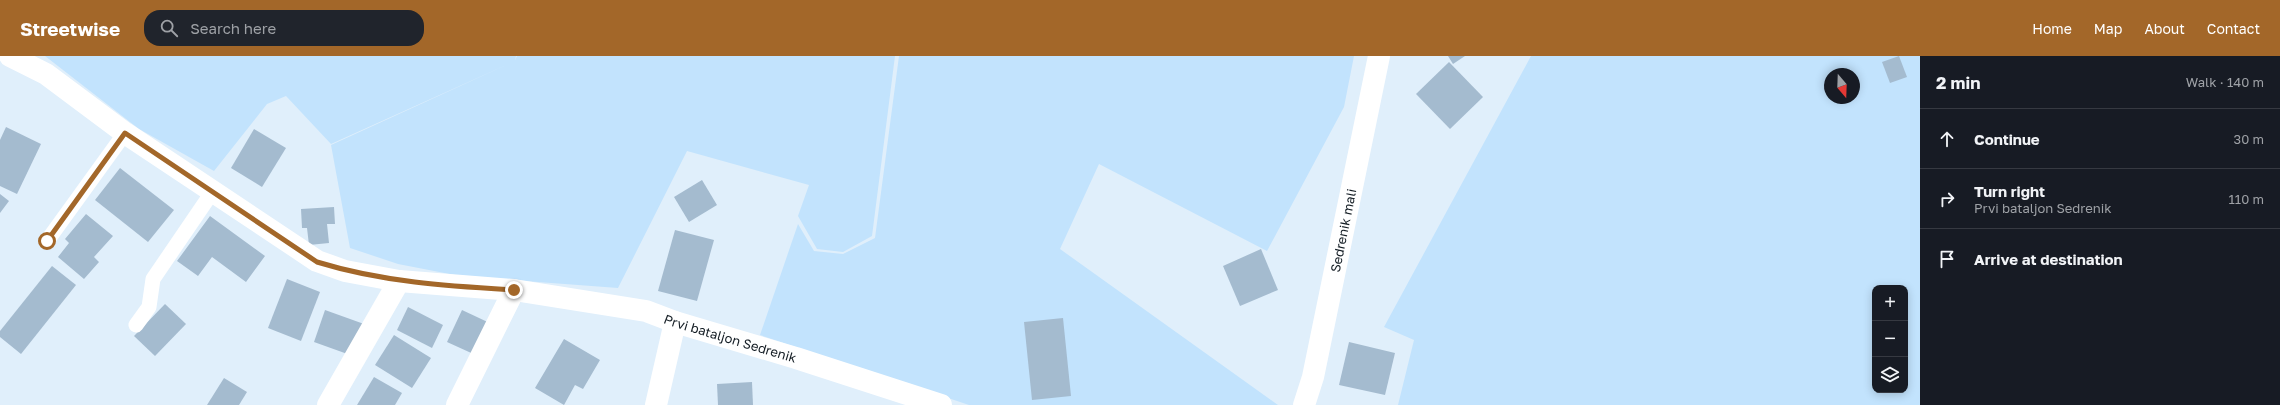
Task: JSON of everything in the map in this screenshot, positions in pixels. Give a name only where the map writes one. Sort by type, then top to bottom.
[{"type":"street","name":"Prvi bataljon Sedrenik","points":[[10,56],[46,74],[125,133],[214,191],[317,262],[345,271],[399,282],[514,290],[646,311],[675,322],[796,358],[941,405]]},
{"type":"street","name":"Sedrenik mali","points":[[1304,405],[1313,377],[1379,56]]},
{"type":"street","points":[[328,405],[399,282]]},
{"type":"street","points":[[457,405],[514,290]]},
{"type":"street","points":[[656,405],[675,322]]},
{"type":"street","points":[[1292,405],[1313,377]]},
{"type":"lane","points":[[47,241],[125,133]]},
{"type":"lane","points":[[136,325],[149,307],[153,279],[214,191]]},
{"type":"shaded area","points":[[45,56],[516,56],[515,60],[517,56],[895,56],[872,236],[843,252],[817,249],[798,216],[809,185],[687,151],[618,288],[460,276],[398,264],[350,248],[331,145],[515,61],[331,144],[286,96],[267,104],[214,171],[139,129]]},
{"type":"shaded area","points":[[899,56],[1354,56],[1344,107],[1267,251],[1099,164],[1060,249],[1278,405],[969,405],[760,335],[798,224],[814,251],[843,254],[875,238]]},
{"type":"shaded area","points":[[1531,56],[1920,56],[1920,405],[1398,405],[1414,340],[1384,327]]},
{"type":"building","points":[[1448,56],[1465,56],[1453,64]]},
{"type":"building","points":[[1899,56],[1907,77],[1890,83],[1882,62]]},
{"type":"building","points":[[1449,62],[1483,97],[1450,129],[1416,94]]},
{"type":"building","points":[[6,127],[41,144],[17,194],[0,186],[0,140]]},
{"type":"building","points":[[254,129],[286,148],[262,187],[231,168]]},
{"type":"building","points":[[120,168],[174,210],[148,242],[95,200]]},
{"type":"building","points":[[702,180],[717,205],[689,222],[674,197]]},
{"type":"building","points":[[0,194],[9,201],[0,213]]},
{"type":"building","points":[[334,207],[335,224],[327,224],[329,243],[309,245],[307,228],[302,228],[301,209]]},
{"type":"building","points":[[86,214],[113,236],[94,257],[99,262],[84,279],[58,257],[69,243],[65,239]]},
{"type":"building","points":[[210,216],[265,256],[246,282],[212,257],[198,276],[177,261]]},
{"type":"building","points":[[675,230],[714,240],[697,301],[658,291]]},
{"type":"building","points":[[1261,249],[1278,290],[1240,306],[1223,266]]},
{"type":"building","points":[[52,266],[76,285],[21,354],[0,337],[0,331]]},
{"type":"building","points":[[287,279],[320,292],[301,341],[268,328]]},
{"type":"building","points":[[165,304],[186,324],[155,356],[134,336]]},
{"type":"building","points":[[408,307],[443,325],[432,348],[397,330]]},
{"type":"building","points":[[325,310],[364,324],[353,356],[314,342]]},
{"type":"building","points":[[462,310],[494,325],[480,357],[447,342]]},
{"type":"building","points":[[1063,318],[1071,396],[1032,400],[1024,322]]},
{"type":"building","points":[[394,335],[431,358],[412,388],[375,365]]},
{"type":"building","points":[[564,339],[600,360],[583,389],[575,385],[564,405],[535,388]]},
{"type":"building","points":[[1349,342],[1395,353],[1385,395],[1339,385]]},
{"type":"building","points":[[374,377],[402,393],[395,405],[357,405]]},
{"type":"building","points":[[224,378],[247,392],[239,405],[207,405]]},
{"type":"building","points":[[752,382],[753,405],[718,405],[717,384]]},
{"type":"route","points":[[47,241],[125,133],[214,191],[317,262],[345,271],[399,282],[514,290]]}]
